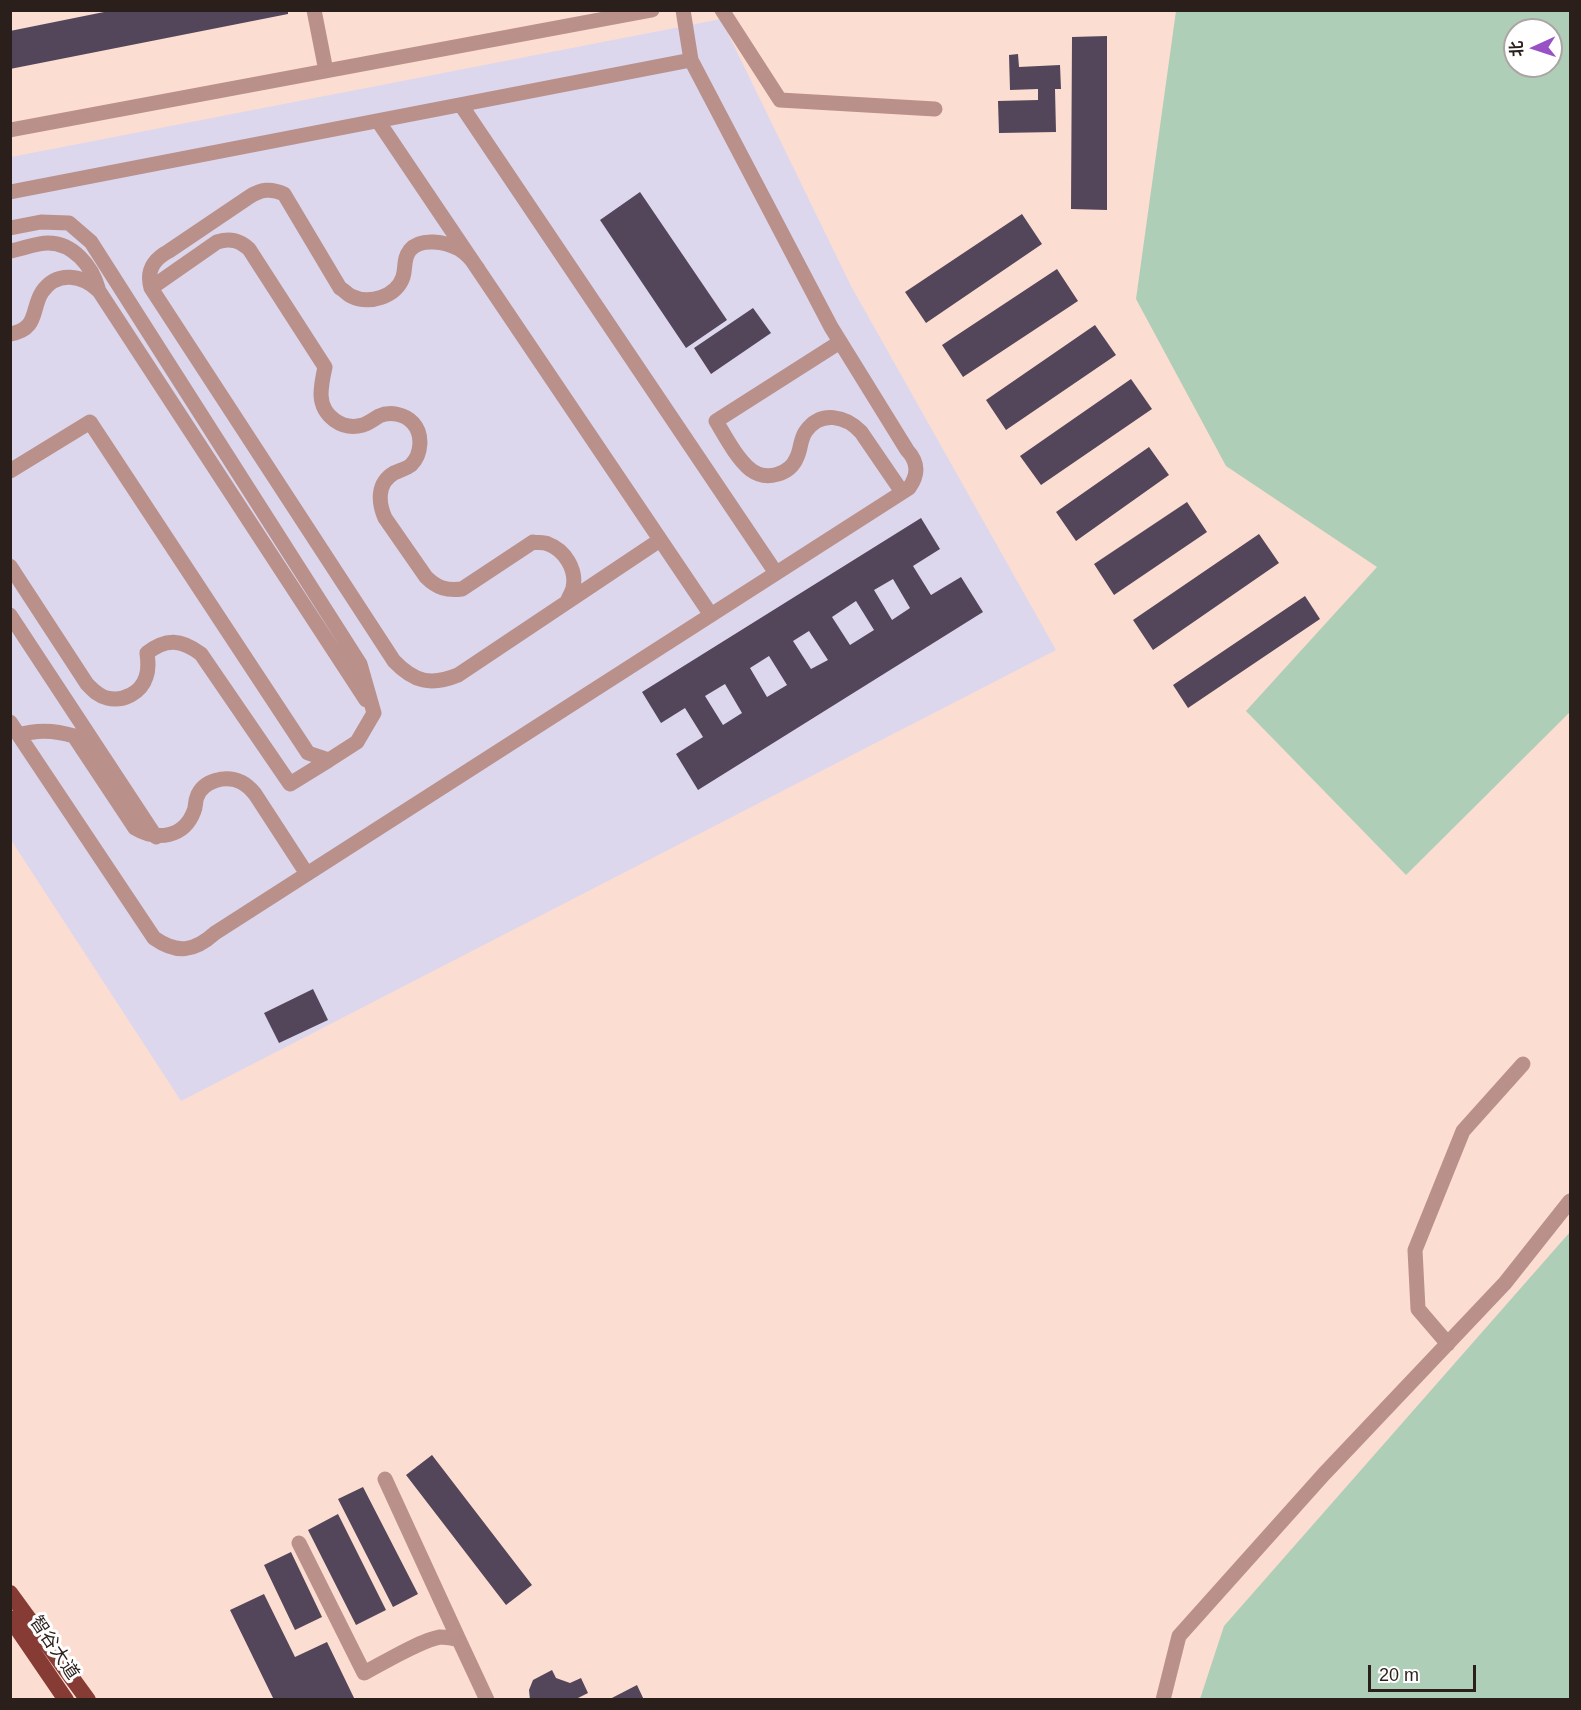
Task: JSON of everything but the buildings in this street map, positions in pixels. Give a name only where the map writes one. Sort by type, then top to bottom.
[{"type":"highway","points":[[10,1593],[88,1700]]},
{"type":"highway","name":"智谷大道","points":[[10,1618],[66,1700]]},
{"type":"street","points":[[314,10],[326,71]]},
{"type":"street","points":[[10,130],[652,10]]},
{"type":"street","points":[[15,729],[154,938],[166,946],[179,949],[193,948],[909,488],[916,474],[913,457],[840,342],[691,60],[683,10]]},
{"type":"street","points":[[722,10],[780,100],[935,109]]},
{"type":"street","points":[[10,192],[691,60]]},
{"type":"street","points":[[460,105],[776,573]]},
{"type":"street","points":[[378,121],[711,615]]},
{"type":"street","points":[[478,269],[470,258],[448,244],[424,243],[414,246],[409,252],[404,263],[403,276],[398,286],[388,294],[377,299],[363,300],[351,296],[340,288],[284,194],[267,190],[257,192],[160,256],[153,264],[149,274],[151,288],[394,661],[404,671],[417,678],[430,681],[445,680],[458,675],[660,540]]},
{"type":"street","points":[[10,228],[41,222],[69,223],[91,242],[360,664],[374,713],[357,742],[290,784],[201,654],[191,646],[178,642],[165,642],[155,646],[147,653],[146,679],[140,689],[118,700],[106,698],[95,693],[87,684],[10,566]]},
{"type":"street","points":[[151,288],[217,242],[234,240],[249,249],[325,367],[321,394],[327,414],[344,425],[354,426],[363,425],[381,415],[392,414],[411,421],[417,429],[420,441],[418,454],[411,464],[386,481],[379,499],[385,518],[426,577],[432,584],[441,588],[462,589],[533,542],[547,543],[559,550],[568,560],[574,574],[573,589],[567,602],[556,613],[543,618]]},
{"type":"street","points":[[10,251],[48,243],[61,246],[74,252],[86,262],[95,276],[99,291]]},
{"type":"street","points":[[10,334],[17,333],[28,326],[35,315],[42,292],[50,283],[60,278],[71,277],[82,278],[92,283],[374,713]]},
{"type":"street","points":[[840,342],[716,421],[744,464],[762,475],[773,476],[791,467],[800,451],[800,441],[805,431],[813,424],[823,419],[844,419],[854,424],[861,432],[902,492]]},
{"type":"street","points":[[10,471],[90,422],[308,753],[329,760]]},
{"type":"street","points":[[10,615],[156,837]]},
{"type":"street","points":[[15,729],[58,731],[74,736],[135,828],[156,837],[178,831],[188,822],[195,810],[196,798],[210,782],[230,779],[240,781],[255,794],[307,874]]},
{"type":"street","points":[[1448,1344],[1418,1309],[1415,1250],[1463,1131],[1523,1064]]},
{"type":"street","points":[[1163,1700],[1179,1636],[1324,1474],[1505,1284],[1570,1201]]},
{"type":"street","points":[[385,1479],[487,1700]]},
{"type":"street","points":[[299,1542],[364,1673],[432,1639],[441,1637],[459,1640]]},
{"type":"shaded area","points":[[721,19],[851,286],[1056,650],[181,1101],[11,840],[11,157]]},
{"type":"green space","points":[[1176,11],[1570,11],[1570,712],[1406,875],[1246,711],[1377,567],[1226,466],[1136,299]]},
{"type":"green space","points":[[1570,1232],[1570,1699],[1200,1699],[1224,1626]]}]
